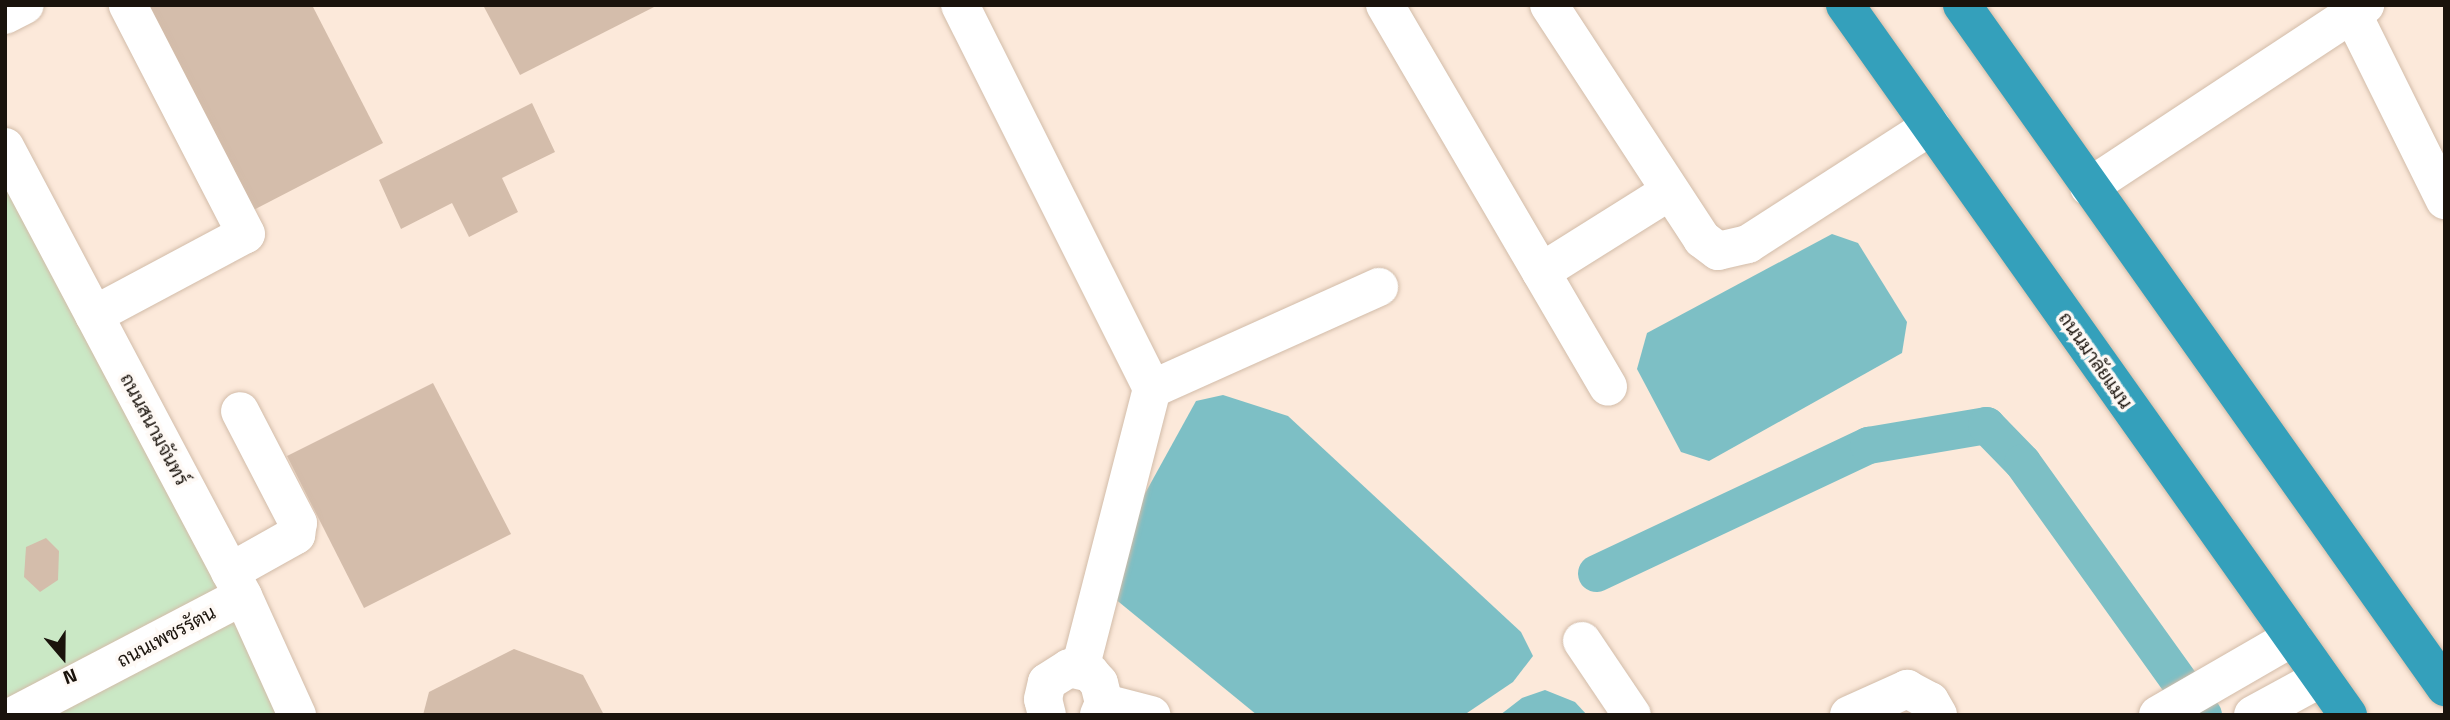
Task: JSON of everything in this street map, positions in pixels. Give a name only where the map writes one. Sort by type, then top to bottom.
[{"type":"highway","name":"ถนนมาลัยแมน","points":[[1846,5],[2348,715]]},
{"type":"highway","points":[[1962,5],[2445,687]]},
{"type":"street","points":[[5,15],[24,5]]},
{"type":"street","points":[[94,315],[246,234],[128,5]]},
{"type":"street","points":[[960,5],[1152,388],[1080,669]]},
{"type":"street","points":[[1385,5],[1608,387]]},
{"type":"street","points":[[1549,5],[1702,239],[1718,251],[1748,244],[1931,126]]},
{"type":"street","points":[[2089,187],[2359,9],[2445,200]]},
{"type":"street","name":"ถนนสนามจันทร์","points":[[5,147],[237,584],[297,715]]},
{"type":"street","points":[[1541,272],[1670,191]]},
{"type":"street","points":[[1152,388],[1379,287]]},
{"type":"street","name":"ถนนเพชรรัตน","points":[[15,715],[237,584],[296,535],[298,523],[240,411]]},
{"type":"street","points":[[2159,714],[2293,637]]},
{"type":"street","points":[[1582,641],[1632,715]]},
{"type":"street","points":[[1047,715],[1043,692],[1047,682],[1059,671],[1080,669],[1099,683],[1101,709],[1151,715]]},
{"type":"street","points":[[2253,715],[2321,678]]},
{"type":"street","points":[[1849,715],[1907,689],[1930,701],[1938,715]]},
{"type":"green space","points":[[5,147],[291,715],[5,715]]},
{"type":"water","points":[[1832,234],[1858,243],[1907,322],[1902,353],[1709,461],[1681,452],[1637,369],[1647,333]]},
{"type":"water","points":[[1223,395],[1288,416],[1521,632],[1533,656],[1513,682],[1464,715],[1257,715],[1103,589],[1105,566],[1196,401]]},
{"type":"water","points":[[1545,690],[1575,702],[1587,715],[1500,715],[1522,698]]},
{"type":"building","points":[[137,5],[312,5],[383,143],[242,216]]},
{"type":"building","points":[[483,5],[658,5],[520,75]]},
{"type":"building","points":[[532,103],[555,152],[502,178],[518,212],[469,237],[452,203],[401,229],[379,180]]},
{"type":"building","points":[[433,383],[511,534],[364,608],[287,456]]},
{"type":"building","points":[[46,538],[59,551],[58,580],[40,592],[24,577],[26,547]]},
{"type":"building","points":[[514,649],[583,675],[604,715],[423,715],[429,692]]},
{"type":"waterway","points":[[1596,573],[1868,445],[1986,425],[2022,462],[2203,715]]}]
